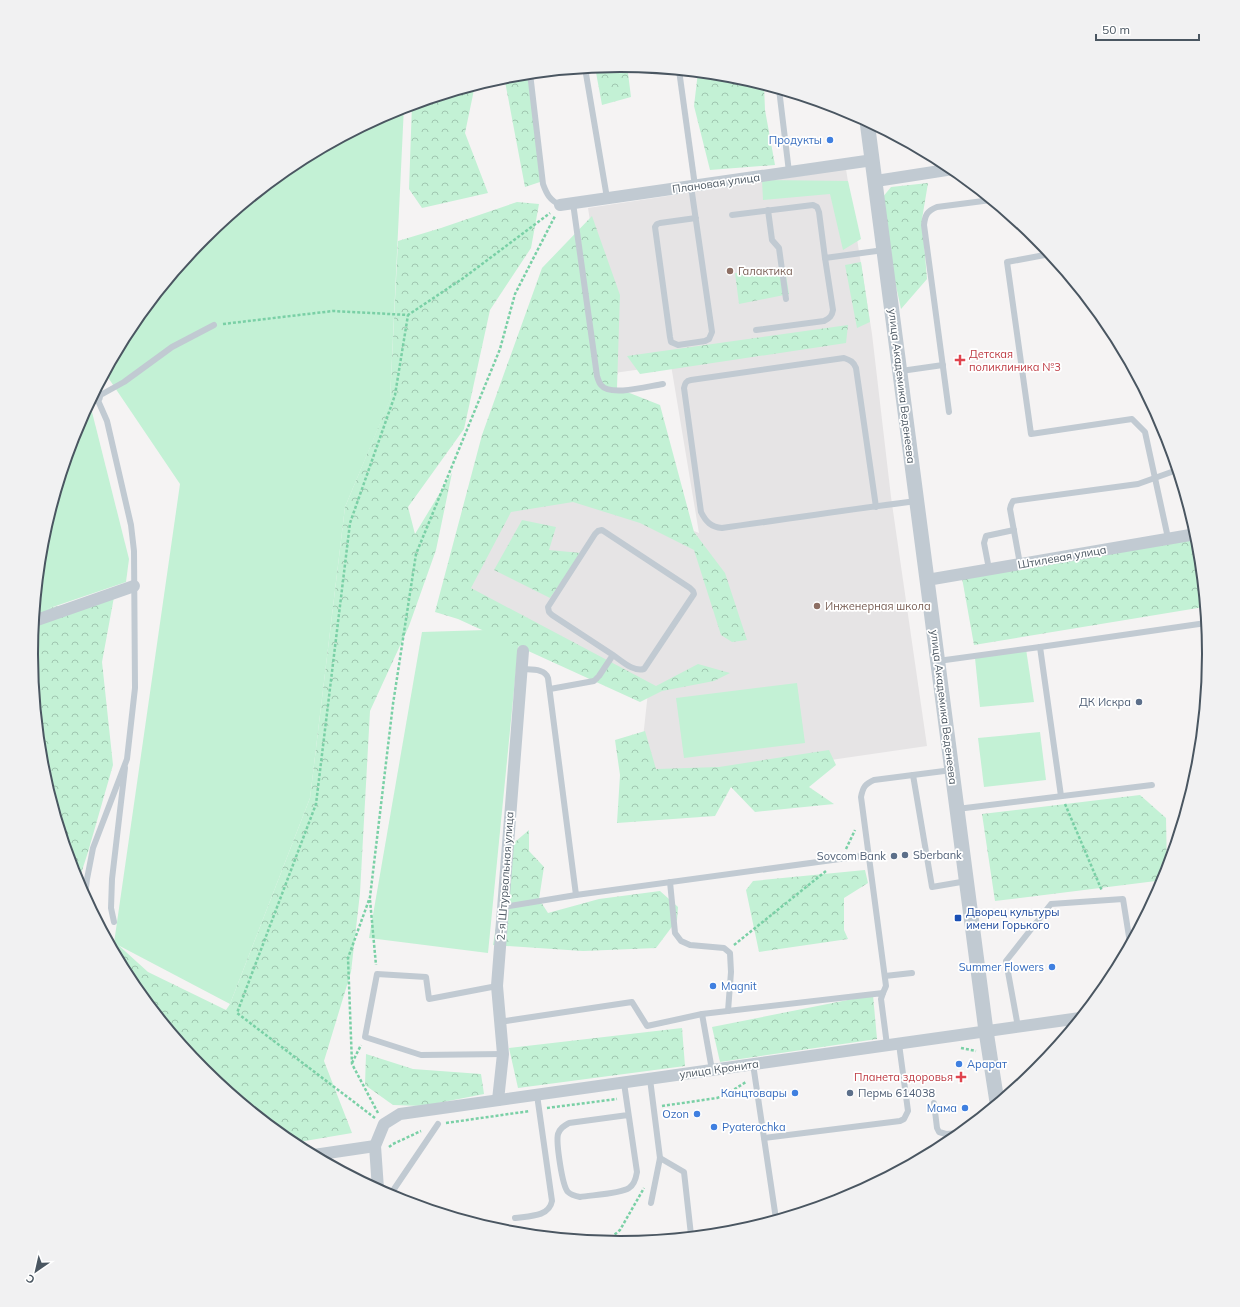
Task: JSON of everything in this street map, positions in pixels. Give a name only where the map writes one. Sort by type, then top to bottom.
[{"type":"street","name":"улица Академика Веденеева","points":[[868,128],[986,1031],[996,1097]]},
{"type":"street","name":"Плановая улица","points":[[560,205],[873,160]]},
{"type":"street","points":[[876,181],[943,170]]},
{"type":"street","name":"Штилевая улица","points":[[928,580],[1190,535]]},
{"type":"street","points":[[39,619],[134,586]]},
{"type":"street","name":"2-я Штурвальная улица","points":[[498,1100],[503,1054],[497,986],[523,651]]},
{"type":"street","name":"улица Кронита","points":[[384,1124],[400,1114],[712,1070],[754,1070],[887,1045],[1073,1019]]},
{"type":"street","points":[[378,1182],[376,1152],[384,1124]]},
{"type":"street","points":[[324,1155],[376,1152]]},
{"type":"lane","points":[[586,73],[607,198]]},
{"type":"lane","points":[[680,75],[711,336],[705,341],[675,344],[671,342],[670,337],[655,227],[660,223],[696,218]]},
{"type":"lane","points":[[531,78],[543,184],[546,194],[552,201],[560,205]]},
{"type":"lane","points":[[780,94],[789,172]]},
{"type":"lane","points":[[937,166],[938,171]]},
{"type":"lane","points":[[949,412],[924,225],[925,216],[930,210],[937,207],[985,201]]},
{"type":"lane","points":[[573,203],[597,376],[601,385],[608,390],[616,391],[663,384]]},
{"type":"lane","points":[[732,215],[808,204],[817,207],[819,212],[833,310],[830,318],[824,321],[756,330]]},
{"type":"lane","points":[[768,210],[772,240],[779,248],[786,299]]},
{"type":"lane","points":[[825,258],[884,250]]},
{"type":"lane","points":[[1044,255],[1006,262],[1031,434],[1132,419],[1145,432],[1168,538]]},
{"type":"lane","points":[[99,395],[124,382],[172,347],[214,325]]},
{"type":"lane","points":[[876,507],[856,368],[854,363],[849,359],[844,358],[691,380],[684,384],[701,512],[706,522],[714,527],[722,528],[876,507],[917,501]]},
{"type":"lane","points":[[900,371],[943,365]]},
{"type":"lane","points":[[96,401],[107,421],[131,525],[134,551],[135,688],[112,880],[111,908],[114,922]]},
{"type":"lane","points":[[1020,564],[1010,509],[1010,504],[1013,501],[1138,484],[1173,472]]},
{"type":"lane","points":[[602,530],[690,588],[694,594],[644,669],[639,671],[613,655],[552,615],[549,612],[548,607],[595,534],[602,530]]},
{"type":"lane","points":[[989,569],[984,543],[986,536],[1014,530]]},
{"type":"lane","points":[[938,661],[1201,624]]},
{"type":"lane","points":[[1040,647],[1061,796]]},
{"type":"lane","points":[[550,689],[594,682],[613,655]]},
{"type":"lane","points":[[522,669],[544,672],[548,678],[576,895]]},
{"type":"lane","points":[[86,884],[93,848],[127,759]]},
{"type":"lane","points":[[887,1045],[881,999],[886,986],[861,797],[863,788],[867,783],[874,780],[952,770]]},
{"type":"lane","points":[[914,776],[932,886],[967,881]]},
{"type":"lane","points":[[957,809],[1152,785]]},
{"type":"lane","points":[[502,907],[576,895],[869,855]]},
{"type":"lane","points":[[670,882],[675,934],[681,941],[690,945],[724,948],[730,953],[731,972],[728,1011]]},
{"type":"lane","points":[[1018,1027],[1006,961],[1051,904],[1123,899],[1129,936]]},
{"type":"lane","points":[[885,976],[912,973]]},
{"type":"lane","points":[[497,986],[429,998],[426,977],[377,974],[365,1037],[421,1055],[503,1054]]},
{"type":"lane","points":[[499,1022],[632,1002],[647,1026],[702,1014],[883,993]]},
{"type":"lane","points":[[702,1014],[712,1070]]},
{"type":"lane","points":[[764,1138],[900,1121],[904,1119],[908,1111],[899,1044]]},
{"type":"lane","points":[[754,1070],[775,1215]]},
{"type":"lane","points":[[650,1079],[660,1158],[651,1203]]},
{"type":"lane","points":[[624,1083],[637,1172],[635,1180],[630,1188],[622,1191],[580,1197],[567,1191],[564,1184],[558,1140],[559,1132],[563,1126],[569,1123],[628,1115]]},
{"type":"lane","points":[[515,1218],[542,1214],[548,1210],[552,1201],[537,1095]]},
{"type":"lane","points":[[934,1103],[939,1132],[948,1134]]},
{"type":"lane","points":[[394,1189],[438,1124]]},
{"type":"lane","points":[[660,1158],[684,1172],[691,1231]]},
{"type":"path","points":[[214,325],[333,311],[408,315],[462,279],[560,205]]},
{"type":"path","points":[[377,974],[370,898],[393,704],[416,554],[500,349],[515,294],[560,205]]},
{"type":"path","points":[[384,1124],[237,1013],[316,804],[350,524],[395,395],[408,315]]},
{"type":"path","points":[[1061,796],[1106,901]]},
{"type":"path","points":[[728,950],[841,859],[864,813]]},
{"type":"path","points":[[370,898],[348,958],[352,1064],[384,1124]]},
{"type":"path","points":[[352,1064],[365,1037]]},
{"type":"path","points":[[954,1049],[962,1048],[977,1052]]},
{"type":"path","points":[[654,1108],[717,1098],[725,1095],[754,1070]]},
{"type":"path","points":[[376,1152],[438,1124],[626,1097]]},
{"type":"path","points":[[613,1236],[620,1230],[646,1184]]},
{"type":"shaded area","points":[[846,169],[872,334],[891,497],[927,746],[652,786],[643,738],[649,683],[456,596],[487,451],[699,533],[671,365],[614,373],[588,208]]},
{"type":"green space","points":[[628,72],[631,97],[602,105],[596,73]]},
{"type":"green space","points":[[697,76],[764,90],[765,110],[775,165],[710,170],[694,106]]},
{"type":"green space","points":[[529,79],[543,181],[525,187],[505,83]]},
{"type":"green space","points":[[474,90],[465,133],[488,193],[422,208],[409,189],[412,110],[433,102]]},
{"type":"green space","points":[[404,113],[390,400],[345,507],[310,798],[230,1004],[116,944],[114,941],[180,484],[108,377],[116,362],[158,299],[208,242],[236,216],[266,192],[329,149]]},
{"type":"green space","points":[[762,180],[848,181],[861,239],[843,250],[830,194],[763,200]]},
{"type":"green space","points":[[928,183],[922,219],[927,279],[901,309],[878,203],[891,187]]},
{"type":"green space","points":[[517,202],[539,204],[531,248],[490,310],[464,429],[408,507],[415,534],[452,473],[436,550],[409,626],[370,711],[360,893],[351,972],[324,1061],[352,1133],[303,1141],[266,1115],[236,1091],[208,1065],[158,1008],[136,977],[115,942],[148,972],[226,1010],[230,1004],[310,798],[345,507],[390,399],[398,241]]},
{"type":"green space","points":[[592,216],[620,295],[617,388],[660,405],[694,532],[725,573],[747,640],[732,642],[721,635],[694,550],[640,523],[573,502],[511,512],[471,588],[656,686],[698,664],[730,673],[714,681],[662,691],[640,702],[458,619],[435,612],[482,435],[542,268]]},
{"type":"green space","points":[[861,262],[870,322],[857,328],[845,265]]},
{"type":"green space","points":[[735,273],[786,275],[789,294],[739,304]]},
{"type":"green space","points":[[848,325],[846,343],[640,374],[627,356]]},
{"type":"green space","points":[[92,410],[129,559],[126,582],[39,612],[49,540],[58,503],[69,466]]},
{"type":"green space","points":[[522,520],[556,527],[549,550],[581,553],[550,598],[494,570]]},
{"type":"green space","points":[[1191,540],[1200,608],[974,645],[962,578]]},
{"type":"green space","points":[[114,597],[102,662],[113,765],[81,873],[69,841],[49,767],[39,692],[38,654],[40,610],[78,602]]},
{"type":"green space","points":[[520,629],[488,953],[369,938],[422,632]]},
{"type":"green space","points":[[1026,649],[1034,702],[980,707],[975,658]]},
{"type":"green space","points":[[797,683],[805,743],[684,758],[676,698]]},
{"type":"green space","points":[[645,731],[656,769],[719,767],[829,750],[836,765],[809,787],[834,804],[755,812],[731,787],[715,816],[617,823],[620,775],[615,740]]},
{"type":"green space","points":[[1040,732],[1046,780],[984,787],[978,738]]},
{"type":"green space","points":[[1140,795],[1166,818],[1167,853],[1156,881],[995,901],[982,814]]},
{"type":"green space","points":[[529,830],[529,851],[544,867],[539,899],[548,913],[599,899],[660,891],[678,907],[677,920],[656,948],[583,951],[493,945],[509,847]]},
{"type":"green space","points":[[865,870],[868,883],[844,898],[844,930],[848,939],[759,952],[746,890],[753,881]]},
{"type":"green space","points":[[873,995],[877,1039],[720,1062],[712,1027]]},
{"type":"green space","points":[[682,1028],[685,1066],[518,1088],[509,1048]]},
{"type":"green space","points":[[366,1054],[413,1069],[481,1074],[484,1094],[423,1106],[393,1105],[365,1085]]},
{"type":"place","name":"Продукты","points":[[830,140]]},
{"type":"place","name":"Галактика","points":[[730,271]]},
{"type":"place","name":"Детская поликлиника №3","points":[[960,360]]},
{"type":"place","name":"Инженерная школа","points":[[817,606]]},
{"type":"place","name":"ДК Искра","points":[[1139,702]]},
{"type":"place","name":"Sberbank","points":[[905,855]]},
{"type":"place","name":"Sovcom Bank","points":[[894,856]]},
{"type":"place","name":"Дворец культуры имени Горького","points":[[958,918]]},
{"type":"place","name":"Summer Flowers","points":[[1052,967]]},
{"type":"place","name":"Magnit","points":[[713,986]]},
{"type":"place","name":"Арарат","points":[[959,1064]]},
{"type":"place","name":"Планета здоровья","points":[[961,1077]]},
{"type":"place","name":"Канцтовары","points":[[795,1093]]},
{"type":"place","name":"Пермь 614038","points":[[850,1093]]},
{"type":"place","name":"Мама","points":[[965,1108]]},
{"type":"place","name":"Ozon","points":[[697,1114]]},
{"type":"place","name":"Pyaterochka","points":[[714,1127]]}]
